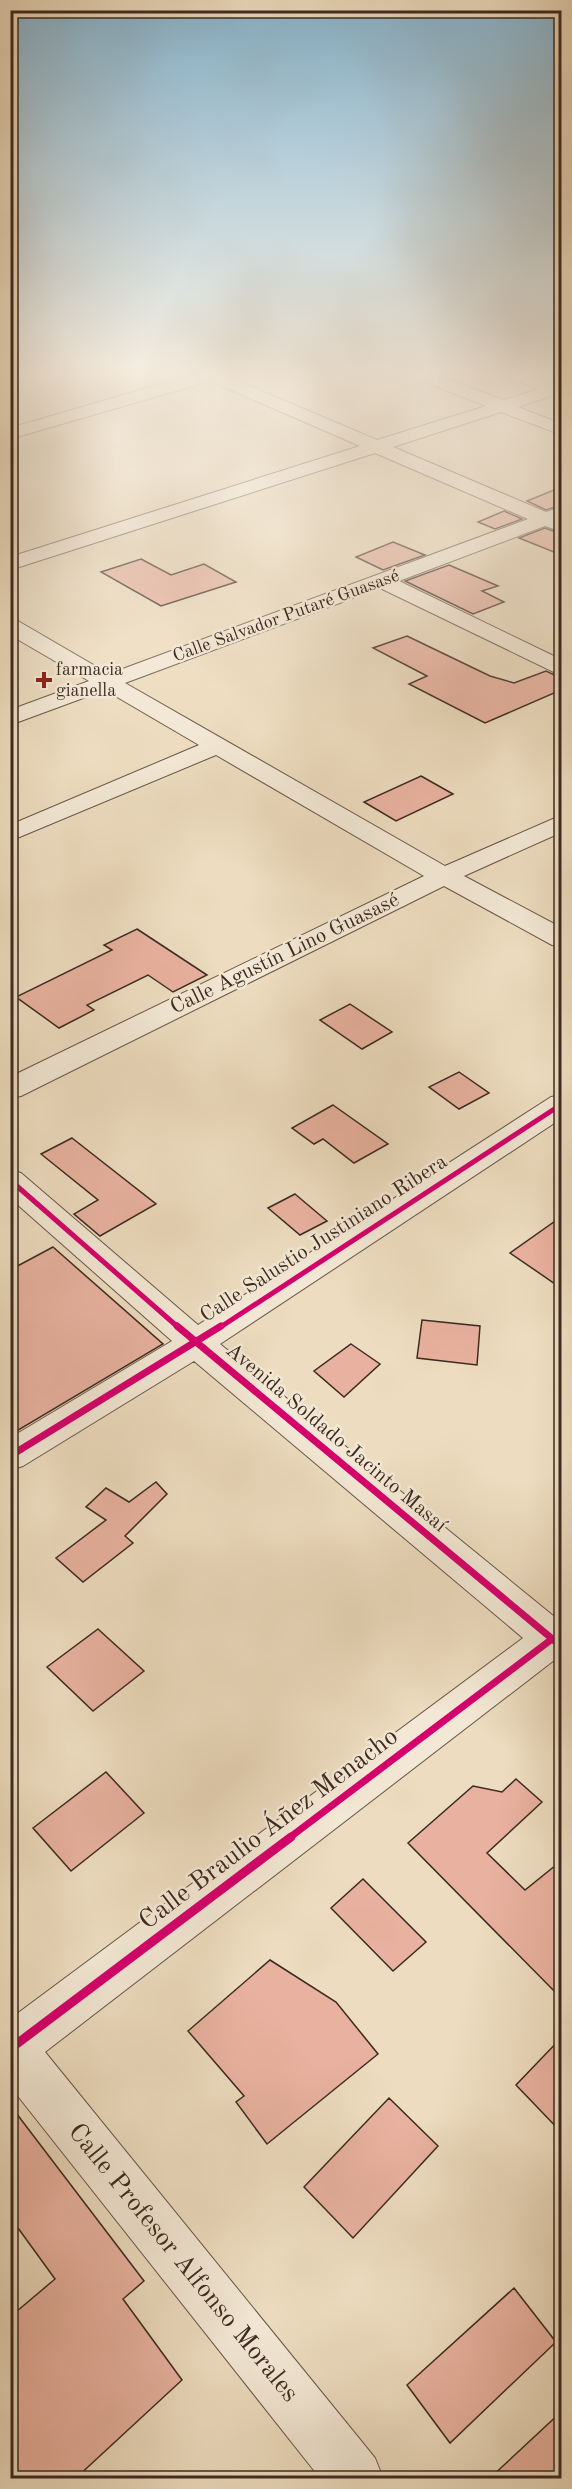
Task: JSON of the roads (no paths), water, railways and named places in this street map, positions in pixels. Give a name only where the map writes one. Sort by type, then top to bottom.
[{"type":"street","points":[[10,564],[250,487]]},
{"type":"street","points":[[476,487],[556,519]]},
{"type":"street","name":"Calle Salvador Putaré Guasasé","points":[[10,718],[381,580],[556,519]]},
{"type":"street","points":[[381,580],[561,669]]},
{"type":"street","points":[[10,626],[444,876],[561,939]]},
{"type":"street","points":[[10,834],[216,746]]},
{"type":"street","name":"Calle Agustín Lino Guasasé","points":[[10,1089],[444,876],[561,822]]},
{"type":"street","name":"Calle Salustio Justiniano Ribera","points":[[10,1456],[196,1343],[561,1104]]},
{"type":"street","name":"Avenida Soldado Jacinto Masaí","points":[[10,1180],[196,1343],[556,1643]]},
{"type":"street","name":"Calle Braulio Áñez Menacho","points":[[11,2048],[556,1643]]},
{"type":"street","name":"Calle Profesor Alfonso Morales","points":[[11,2048],[355,2478]]},
{"type":"place","name":"farmacia gianella","points":[[44,680]]}]
